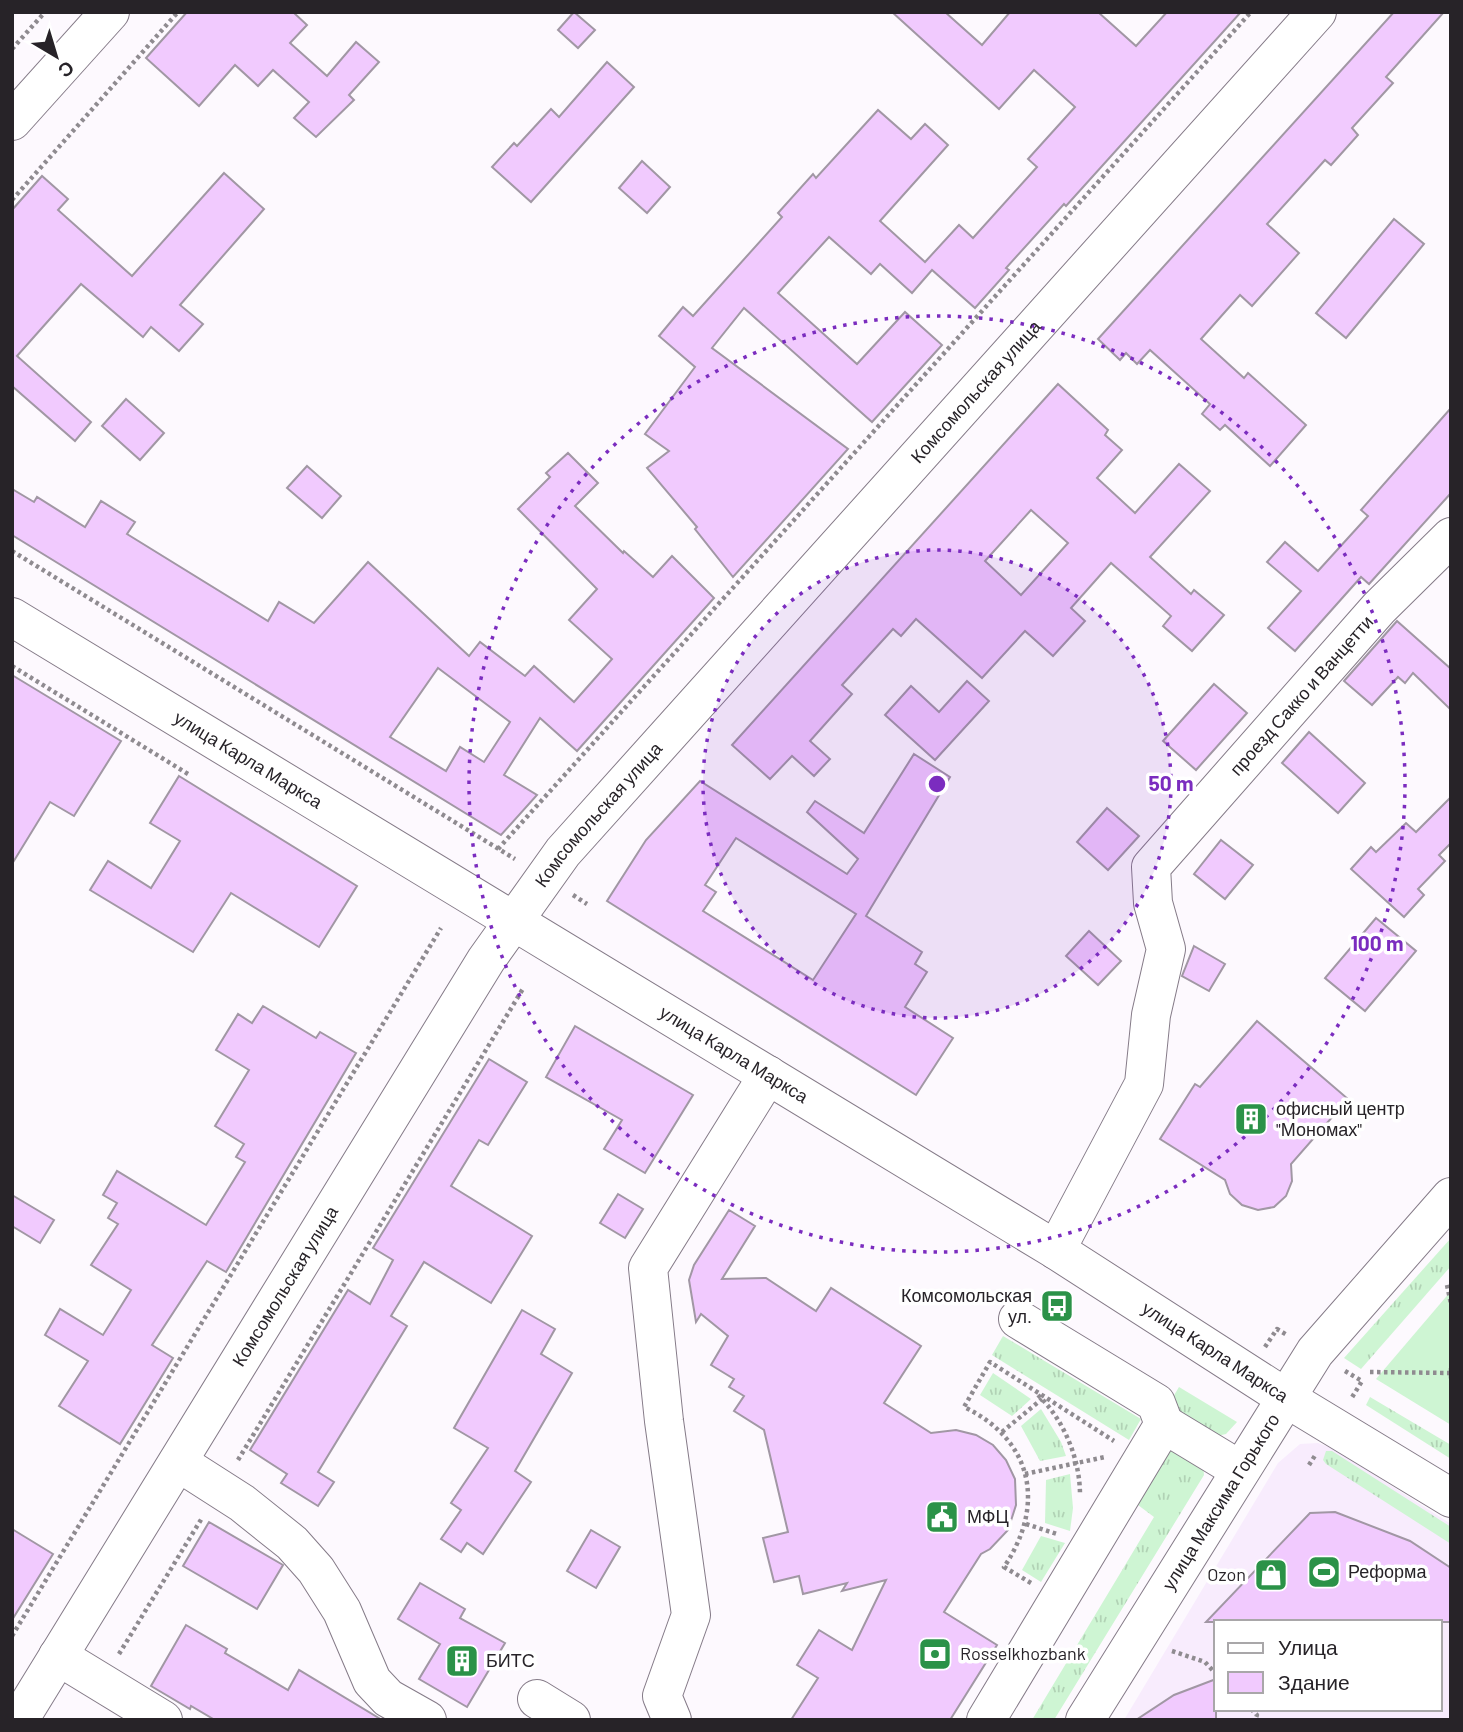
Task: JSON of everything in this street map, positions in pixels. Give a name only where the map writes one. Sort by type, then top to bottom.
[{"type":"street","points":[[12,121],[110,12]]},
{"type":"street","name":"Комсомольская улица","points":[[19,1720],[486,960],[563,852],[1317,12]]},
{"type":"street","name":"проезд Сакко и Ванцетти","points":[[1056,1250],[1144,1084],[1150,1015],[1166,949],[1153,903],[1151,867],[1379,608],[1451,537]]},
{"type":"street","name":"улица Карла Маркса","points":[[12,617],[1056,1250],[1286,1398],[1451,1498]]},
{"type":"street","points":[[671,1720],[662,1696],[691,1615],[664,1421],[649,1268],[768,1074]]},
{"type":"street","name":"улица Максима Горького","points":[[1085,1720],[1315,1352],[1451,1197]]},
{"type":"street","points":[[1018,1319],[1156,1403],[1164,1424],[1240,1470]]},
{"type":"street","points":[[986,1720],[1164,1424]]},
{"type":"street","points":[[178,1462],[220,1489],[292,1543],[316,1570],[342,1611],[372,1681],[388,1698],[427,1720]]},
{"type":"street","points":[[58,1656],[163,1720]]},
{"type":"street","points":[[537,1699],[571,1720]]},
{"type":"path","points":[[12,49],[45,12]]},
{"type":"path","points":[[12,200],[178,12]]},
{"type":"path","points":[[498,849],[1251,12]]},
{"type":"path","points":[[12,551],[587,904]]},
{"type":"path","points":[[12,666],[188,774]]},
{"type":"path","points":[[12,1636],[441,928]]},
{"type":"path","points":[[101,1682],[524,987]]},
{"type":"path","points":[[1449,1284],[1451,1304]]},
{"type":"path","points":[[1033,1585],[1004,1567],[1026,1524],[1029,1506],[1026,1474],[1013,1446],[1002,1432],[979,1414],[964,1407],[990,1362],[1119,1444]]},
{"type":"path","points":[[1370,1372],[1450,1371],[1451,1380]]},
{"type":"path","points":[[1030,1388],[1042,1399],[1068,1439],[1076,1463],[1080,1508]]},
{"type":"path","points":[[1002,1432],[1042,1399]]},
{"type":"path","points":[[1026,1474],[1116,1454]]},
{"type":"path","points":[[1026,1524],[1063,1536]]},
{"type":"path","points":[[1172,1651],[1205,1662],[1214,1672]]},
{"type":"shaded area","points":[[1318,1443],[1334,1449],[1451,1524],[1451,1720],[1124,1720],[1278,1463],[1300,1444]]},
{"type":"green space","points":[[1451,1238],[1451,1266],[1361,1369],[1344,1358]]},
{"type":"green space","points":[[1451,1291],[1451,1425],[1376,1379]]},
{"type":"green space","points":[[1003,1336],[1141,1419],[1129,1440],[992,1355]]},
{"type":"green space","points":[[993,1373],[1031,1399],[1012,1416],[980,1395]]},
{"type":"green space","points":[[1179,1387],[1237,1422],[1226,1434],[1217,1436],[1182,1417],[1173,1397]]},
{"type":"green space","points":[[1370,1397],[1451,1445],[1451,1459],[1366,1405]]},
{"type":"green space","points":[[1041,1409],[1061,1442],[1066,1456],[1040,1461],[1021,1426]]},
{"type":"green space","points":[[1165,1446],[1203,1464],[1204,1475],[1054,1720],[1032,1720],[1154,1517],[1134,1502]]},
{"type":"green space","points":[[1326,1451],[1332,1451],[1451,1527],[1451,1544],[1326,1464],[1323,1460]]},
{"type":"green space","points":[[1070,1474],[1073,1508],[1070,1531],[1045,1523],[1046,1480]]},
{"type":"green space","points":[[1041,1536],[1065,1543],[1041,1582],[1022,1570]]},
{"type":"building","points":[[187,12],[293,12],[307,25],[290,43],[327,76],[356,42],[379,62],[349,95],[354,100],[316,137],[294,118],[309,102],[273,70],[258,86],[235,65],[199,106],[146,58]]},
{"type":"building","points":[[574,12],[595,30],[578,48],[558,30]]},
{"type":"building","points":[[892,12],[945,12],[982,45],[1010,12],[1098,12],[1136,46],[1167,12],[1241,12],[1066,206],[1064,204],[1006,268],[1009,270],[975,308],[932,270],[912,293],[880,264],[871,274],[829,237],[778,293],[857,364],[905,312],[942,345],[872,422],[744,308],[712,348],[848,449],[733,577],[695,529],[697,527],[647,468],[669,451],[645,434],[695,367],[659,336],[683,307],[693,316],[782,217],[778,213],[813,174],[816,178],[878,110],[911,139],[925,124],[948,145],[880,221],[925,262],[959,225],[973,238],[1037,167],[1028,159],[1075,107],[1034,70],[999,109]]},
{"type":"building","points":[[1394,12],[1444,12],[1386,77],[1393,83],[1352,128],[1358,135],[1331,165],[1325,160],[1267,224],[1299,253],[1252,306],[1240,295],[1201,339],[1244,378],[1248,373],[1306,425],[1270,466],[1225,425],[1220,430],[1202,414],[1210,404],[1150,350],[1137,364],[1126,353],[1120,360],[1098,339]]},
{"type":"building","points":[[607,62],[634,87],[531,202],[492,167],[514,143],[517,146],[551,109],[559,117]]},
{"type":"building","points":[[642,161],[670,187],[647,213],[619,188]]},
{"type":"building","points":[[224,173],[264,209],[180,305],[203,324],[179,351],[151,327],[143,337],[81,284],[17,356],[91,422],[75,441],[12,386],[12,210],[42,176],[68,199],[58,210],[132,276]]},
{"type":"building","points":[[1394,219],[1424,244],[1346,338],[1316,313]]},
{"type":"building","points":[[1058,384],[1108,430],[1105,435],[1122,450],[1097,478],[1135,513],[1179,464],[1210,491],[1150,557],[1191,594],[1194,590],[1224,615],[1192,651],[1163,626],[1171,616],[1111,563],[1071,608],[1085,621],[1053,656],[1025,631],[982,678],[916,619],[901,636],[893,629],[842,685],[852,694],[810,741],[830,759],[814,776],[792,756],[770,779],[732,745]],"holes":[[[1031,510],[1068,543],[1021,595],[985,561]]]},
{"type":"building","points":[[126,399],[164,433],[140,460],[102,426]]},
{"type":"building","points":[[1451,408],[1451,493],[1369,584],[1361,577],[1295,651],[1268,628],[1301,591],[1267,562],[1285,542],[1318,571],[1368,516],[1361,510]]},
{"type":"building","points":[[568,453],[598,483],[575,506],[623,553],[624,551],[653,577],[672,556],[714,598],[577,751],[540,718],[504,775],[537,795],[501,835],[12,535],[12,489],[34,502],[37,497],[85,527],[101,501],[135,522],[127,534],[268,621],[279,602],[314,623],[368,562],[469,656],[480,642],[525,676],[534,666],[574,702],[612,659],[569,620],[597,589],[518,509],[550,477],[546,473]],"holes":[[[438,668],[510,722],[484,762],[460,747],[446,771],[390,737]]]},
{"type":"building","points":[[307,466],[341,496],[322,518],[287,488]]},
{"type":"building","points":[[1397,621],[1451,669],[1451,710],[1413,673],[1405,683],[1398,677],[1372,705],[1344,681]]},
{"type":"building","points":[[12,675],[121,741],[74,816],[50,802],[12,864]]},
{"type":"building","points":[[967,681],[989,701],[935,760],[885,715],[911,686],[939,712]]},
{"type":"building","points":[[1214,684],[1247,713],[1196,770],[1163,741]]},
{"type":"building","points":[[1309,732],[1365,783],[1338,813],[1282,763]]},
{"type":"building","points":[[914,754],[950,777],[866,916],[922,952],[915,964],[927,972],[905,1007],[953,1038],[916,1095],[607,901],[646,840],[700,781],[847,874],[858,859],[807,812],[815,801],[864,833]],"holes":[[[736,838],[856,914],[813,980],[703,911],[716,892],[705,885]]]},
{"type":"building","points":[[179,776],[357,886],[319,947],[231,893],[193,952],[90,890],[108,861],[151,888],[180,841],[150,823]]},
{"type":"building","points":[[1451,797],[1451,843],[1439,855],[1445,861],[1418,889],[1424,895],[1404,917],[1351,869],[1371,847],[1376,852],[1406,823],[1416,832]]},
{"type":"building","points":[[1107,808],[1139,836],[1108,870],[1077,842]]},
{"type":"building","points":[[1221,840],[1253,865],[1225,899],[1194,874]]},
{"type":"building","points":[[1376,918],[1416,951],[1365,1011],[1325,978]]},
{"type":"building","points":[[1089,931],[1121,961],[1098,985],[1066,956]]},
{"type":"building","points":[[1194,946],[1225,964],[1209,991],[1182,976]]},
{"type":"building","points":[[263,1006],[316,1038],[320,1032],[356,1053],[226,1272],[207,1261],[152,1345],[173,1358],[120,1444],[59,1406],[88,1361],[45,1335],[60,1309],[103,1335],[131,1290],[91,1265],[118,1224],[108,1218],[117,1203],[103,1195],[117,1171],[206,1225],[245,1162],[236,1157],[244,1144],[215,1126],[249,1070],[216,1050],[238,1014],[252,1023]]},
{"type":"building","name":"офисный центр \"Мономах\"","points":[[1257,1021],[1348,1099],[1291,1164],[1292,1181],[1286,1196],[1274,1207],[1258,1210],[1242,1205],[1230,1194],[1225,1180],[1160,1139],[1195,1084],[1200,1087]]},
{"type":"building","points":[[575,1026],[693,1095],[645,1173],[604,1149],[622,1120],[546,1077]]},
{"type":"building","points":[[489,1059],[527,1082],[488,1145],[479,1140],[451,1186],[532,1236],[491,1303],[424,1262],[391,1316],[407,1326],[318,1472],[334,1482],[318,1506],[281,1483],[287,1474],[250,1450],[348,1290],[370,1304],[393,1260],[373,1248]]},
{"type":"building","points":[[618,1194],[643,1209],[625,1238],[600,1223]]},
{"type":"building","points":[[12,1195],[54,1220],[40,1243],[12,1226]]},
{"type":"building","points":[[729,1210],[755,1226],[722,1279],[766,1278],[816,1311],[831,1288],[921,1346],[884,1403],[931,1433],[956,1430],[976,1435],[993,1445],[1006,1460],[1015,1479],[1016,1505],[1008,1530],[990,1549],[981,1554],[944,1612],[997,1645],[950,1720],[791,1720],[818,1678],[797,1665],[819,1630],[852,1650],[886,1580],[842,1591],[847,1583],[803,1594],[799,1576],[774,1582],[763,1538],[788,1532],[764,1430],[734,1411],[744,1396],[729,1387],[734,1379],[711,1365],[728,1336],[701,1314],[696,1322],[689,1280],[694,1265]]},
{"type":"building","points":[[522,1310],[555,1329],[541,1354],[572,1373],[515,1471],[531,1482],[483,1554],[467,1543],[461,1552],[441,1539],[461,1510],[451,1503],[488,1448],[454,1428]]},
{"type":"building","points":[[1335,1512],[1410,1541],[1451,1568],[1451,1622],[1206,1622],[1310,1513]]},
{"type":"building","points":[[209,1522],[283,1565],[257,1609],[183,1566]]},
{"type":"building","points":[[12,1529],[53,1554],[12,1620]]},
{"type":"building","points":[[591,1530],[620,1547],[596,1588],[567,1571]]},
{"type":"building","name":"БИТС","points":[[420,1583],[465,1609],[460,1618],[505,1643],[467,1707],[419,1679],[440,1644],[398,1619]]},
{"type":"building","points":[[186,1625],[227,1649],[225,1653],[288,1690],[299,1670],[382,1720],[215,1720],[191,1706],[190,1709],[151,1686]]},
{"type":"building","points":[[1214,1680],[1216,1720],[1136,1720],[1174,1695]]},
{"type":"place","name":"офисный центр \"Мономах\"","points":[[1251,1119]]},
{"type":"place","name":"Комсомольская ул.","points":[[1057,1306]]},
{"type":"place","name":"МФЦ","points":[[942,1517]]},
{"type":"place","name":"Реформа","points":[[1324,1572]]},
{"type":"place","name":"Ozon","points":[[1271,1575]]},
{"type":"place","name":"Rosselkhozbank","points":[[935,1654]]},
{"type":"place","name":"БИТС","points":[[462,1661]]}]
